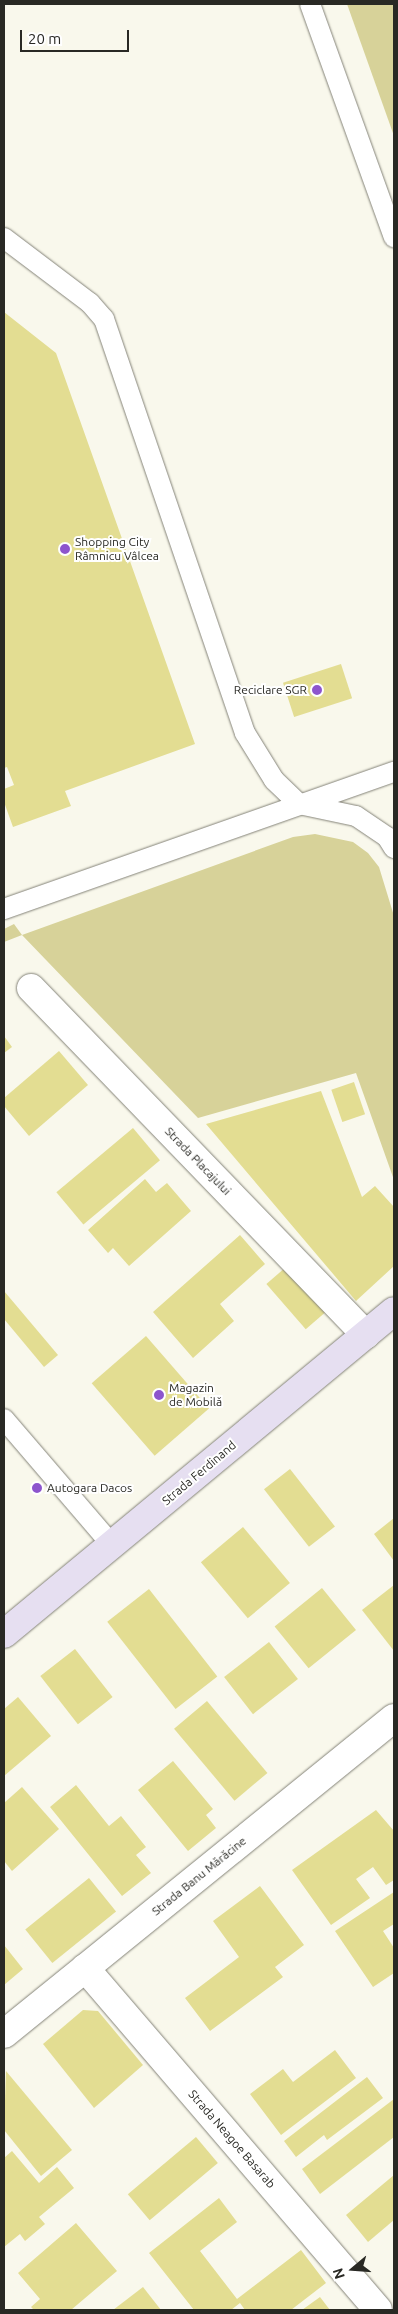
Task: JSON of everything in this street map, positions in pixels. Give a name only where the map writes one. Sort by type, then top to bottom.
[{"type":"street","name":"Strada Placajului","points":[[31,988],[366,1335]]},
{"type":"street","name":"Strada Ferdinand","points":[[4,1634],[394,1311]]},
{"type":"street","name":"Strada Banu Mărăcine","points":[[4,2034],[394,1718]]},
{"type":"street","name":"Strada Neagoe Basarab","points":[[85,1968],[378,2310]]},
{"type":"lane","points":[[310,4],[394,237]]},
{"type":"lane","points":[[4,238],[90,302],[104,319],[245,733],[274,780],[299,804],[356,816],[387,837],[394,848]]},
{"type":"lane","points":[[4,909],[394,772]]},
{"type":"lane","points":[[4,1419],[112,1545]]},
{"type":"shaded area","points":[[347,4],[394,4],[394,136]]},
{"type":"shaded area","points":[[315,834],[353,842],[368,853],[379,867],[394,916],[394,1180],[356,1073],[198,1118],[22,935],[293,837]]},
{"type":"shaded area","points":[[14,924],[22,935],[4,942],[4,929]]},
{"type":"building","name":"Shopping City Râmnicu Vâlcea","points":[[4,312],[56,353],[195,744],[65,791],[71,806],[13,827],[4,802],[4,789],[14,785],[7,767],[4,768]]},
{"type":"building","name":"Reciclare SGR","points":[[341,664],[352,698],[294,717],[283,683]]},
{"type":"building","points":[[4,1036],[12,1047],[4,1053]]},
{"type":"building","points":[[59,1051],[88,1085],[29,1136],[4,1106],[4,1098]]},
{"type":"building","points":[[354,1082],[365,1114],[342,1122],[331,1090]]},
{"type":"building","points":[[321,1091],[362,1197],[375,1186],[394,1207],[394,1266],[356,1301],[206,1124]]},
{"type":"building","points":[[133,1128],[160,1160],[83,1224],[56,1192]]},
{"type":"building","points":[[145,1179],[156,1192],[167,1183],[191,1211],[129,1266],[113,1248],[108,1253],[88,1230]]},
{"type":"building","points":[[240,1235],[265,1264],[220,1304],[234,1321],[193,1358],[153,1312]]},
{"type":"building","points":[[286,1267],[325,1312],[306,1329],[266,1284]]},
{"type":"building","points":[[4,1291],[58,1355],[44,1367],[4,1319]]},
{"type":"building","points":[[146,1336],[209,1408],[155,1456],[92,1383]]},
{"type":"building","points":[[290,1469],[335,1527],[309,1547],[264,1489]]},
{"type":"building","points":[[394,1518],[394,1561],[374,1534]]},
{"type":"building","points":[[243,1527],[290,1583],[248,1618],[201,1562]]},
{"type":"building","points":[[394,1585],[394,1651],[362,1610]]},
{"type":"building","points":[[322,1588],[356,1630],[309,1668],[275,1626]]},
{"type":"building","points":[[149,1589],[217,1676],[176,1709],[107,1622]]},
{"type":"building","points":[[269,1642],[298,1679],[253,1714],[224,1677]]},
{"type":"building","points":[[75,1649],[113,1697],[78,1724],[40,1676]]},
{"type":"building","points":[[18,1697],[51,1736],[4,1776],[4,1709]]},
{"type":"building","points":[[207,1701],[267,1773],[234,1801],[174,1729]]},
{"type":"building","points":[[173,1761],[213,1809],[206,1815],[216,1828],[188,1851],[138,1790]]},
{"type":"building","points":[[76,1785],[109,1826],[121,1816],[146,1847],[136,1855],[151,1873],[122,1896],[50,1807]]},
{"type":"building","points":[[22,1787],[59,1829],[12,1871],[4,1861],[4,1803]]},
{"type":"building","points":[[376,1810],[394,1831],[394,1880],[386,1885],[373,1867],[356,1879],[370,1898],[331,1925],[292,1870]]},
{"type":"building","points":[[89,1878],[116,1911],[52,1963],[25,1930]]},
{"type":"building","points":[[260,1886],[304,1945],[275,1967],[283,1977],[210,2031],[185,1998],[239,1957],[213,1921]]},
{"type":"building","points":[[394,1892],[394,1924],[383,1931],[394,1948],[394,1973],[373,1987],[335,1931]]},
{"type":"building","points":[[4,1945],[23,1969],[4,1985]]},
{"type":"building","points":[[83,2010],[98,2011],[143,2065],[94,2108],[43,2044]]},
{"type":"building","points":[[335,2050],[356,2078],[281,2135],[250,2094],[283,2069],[293,2082]]},
{"type":"building","points":[[6,2071],[72,2150],[41,2176],[4,2130]]},
{"type":"building","points":[[367,2077],[383,2098],[327,2140],[324,2135],[296,2157],[284,2141]]},
{"type":"building","points":[[394,2099],[394,2137],[320,2194],[302,2169]]},
{"type":"building","points":[[196,2137],[218,2163],[150,2220],[128,2194]]},
{"type":"building","points":[[12,2151],[39,2183],[57,2167],[74,2188],[39,2217],[45,2224],[25,2241],[20,2234],[4,2247],[4,2158]]},
{"type":"building","points":[[394,2175],[394,2220],[368,2242],[346,2215]]},
{"type":"building","points":[[219,2198],[237,2222],[200,2251],[237,2299],[301,2250],[326,2283],[291,2310],[245,2310],[240,2303],[231,2310],[194,2310],[149,2253]]},
{"type":"building","points":[[76,2223],[117,2271],[71,2310],[34,2310],[31,2307],[40,2299],[18,2273]]},
{"type":"building","points":[[143,2287],[161,2310],[113,2310]]},
{"type":"building","points":[[320,2297],[330,2310],[302,2310]]},
{"type":"place","name":"Shopping City Râmnicu Vâlcea","points":[[65,549]]},
{"type":"place","name":"Reciclare SGR","points":[[317,690]]},
{"type":"place","name":"Magazin de Mobilă","points":[[159,1395]]},
{"type":"place","name":"Autogara Dacos","points":[[37,1488]]}]
